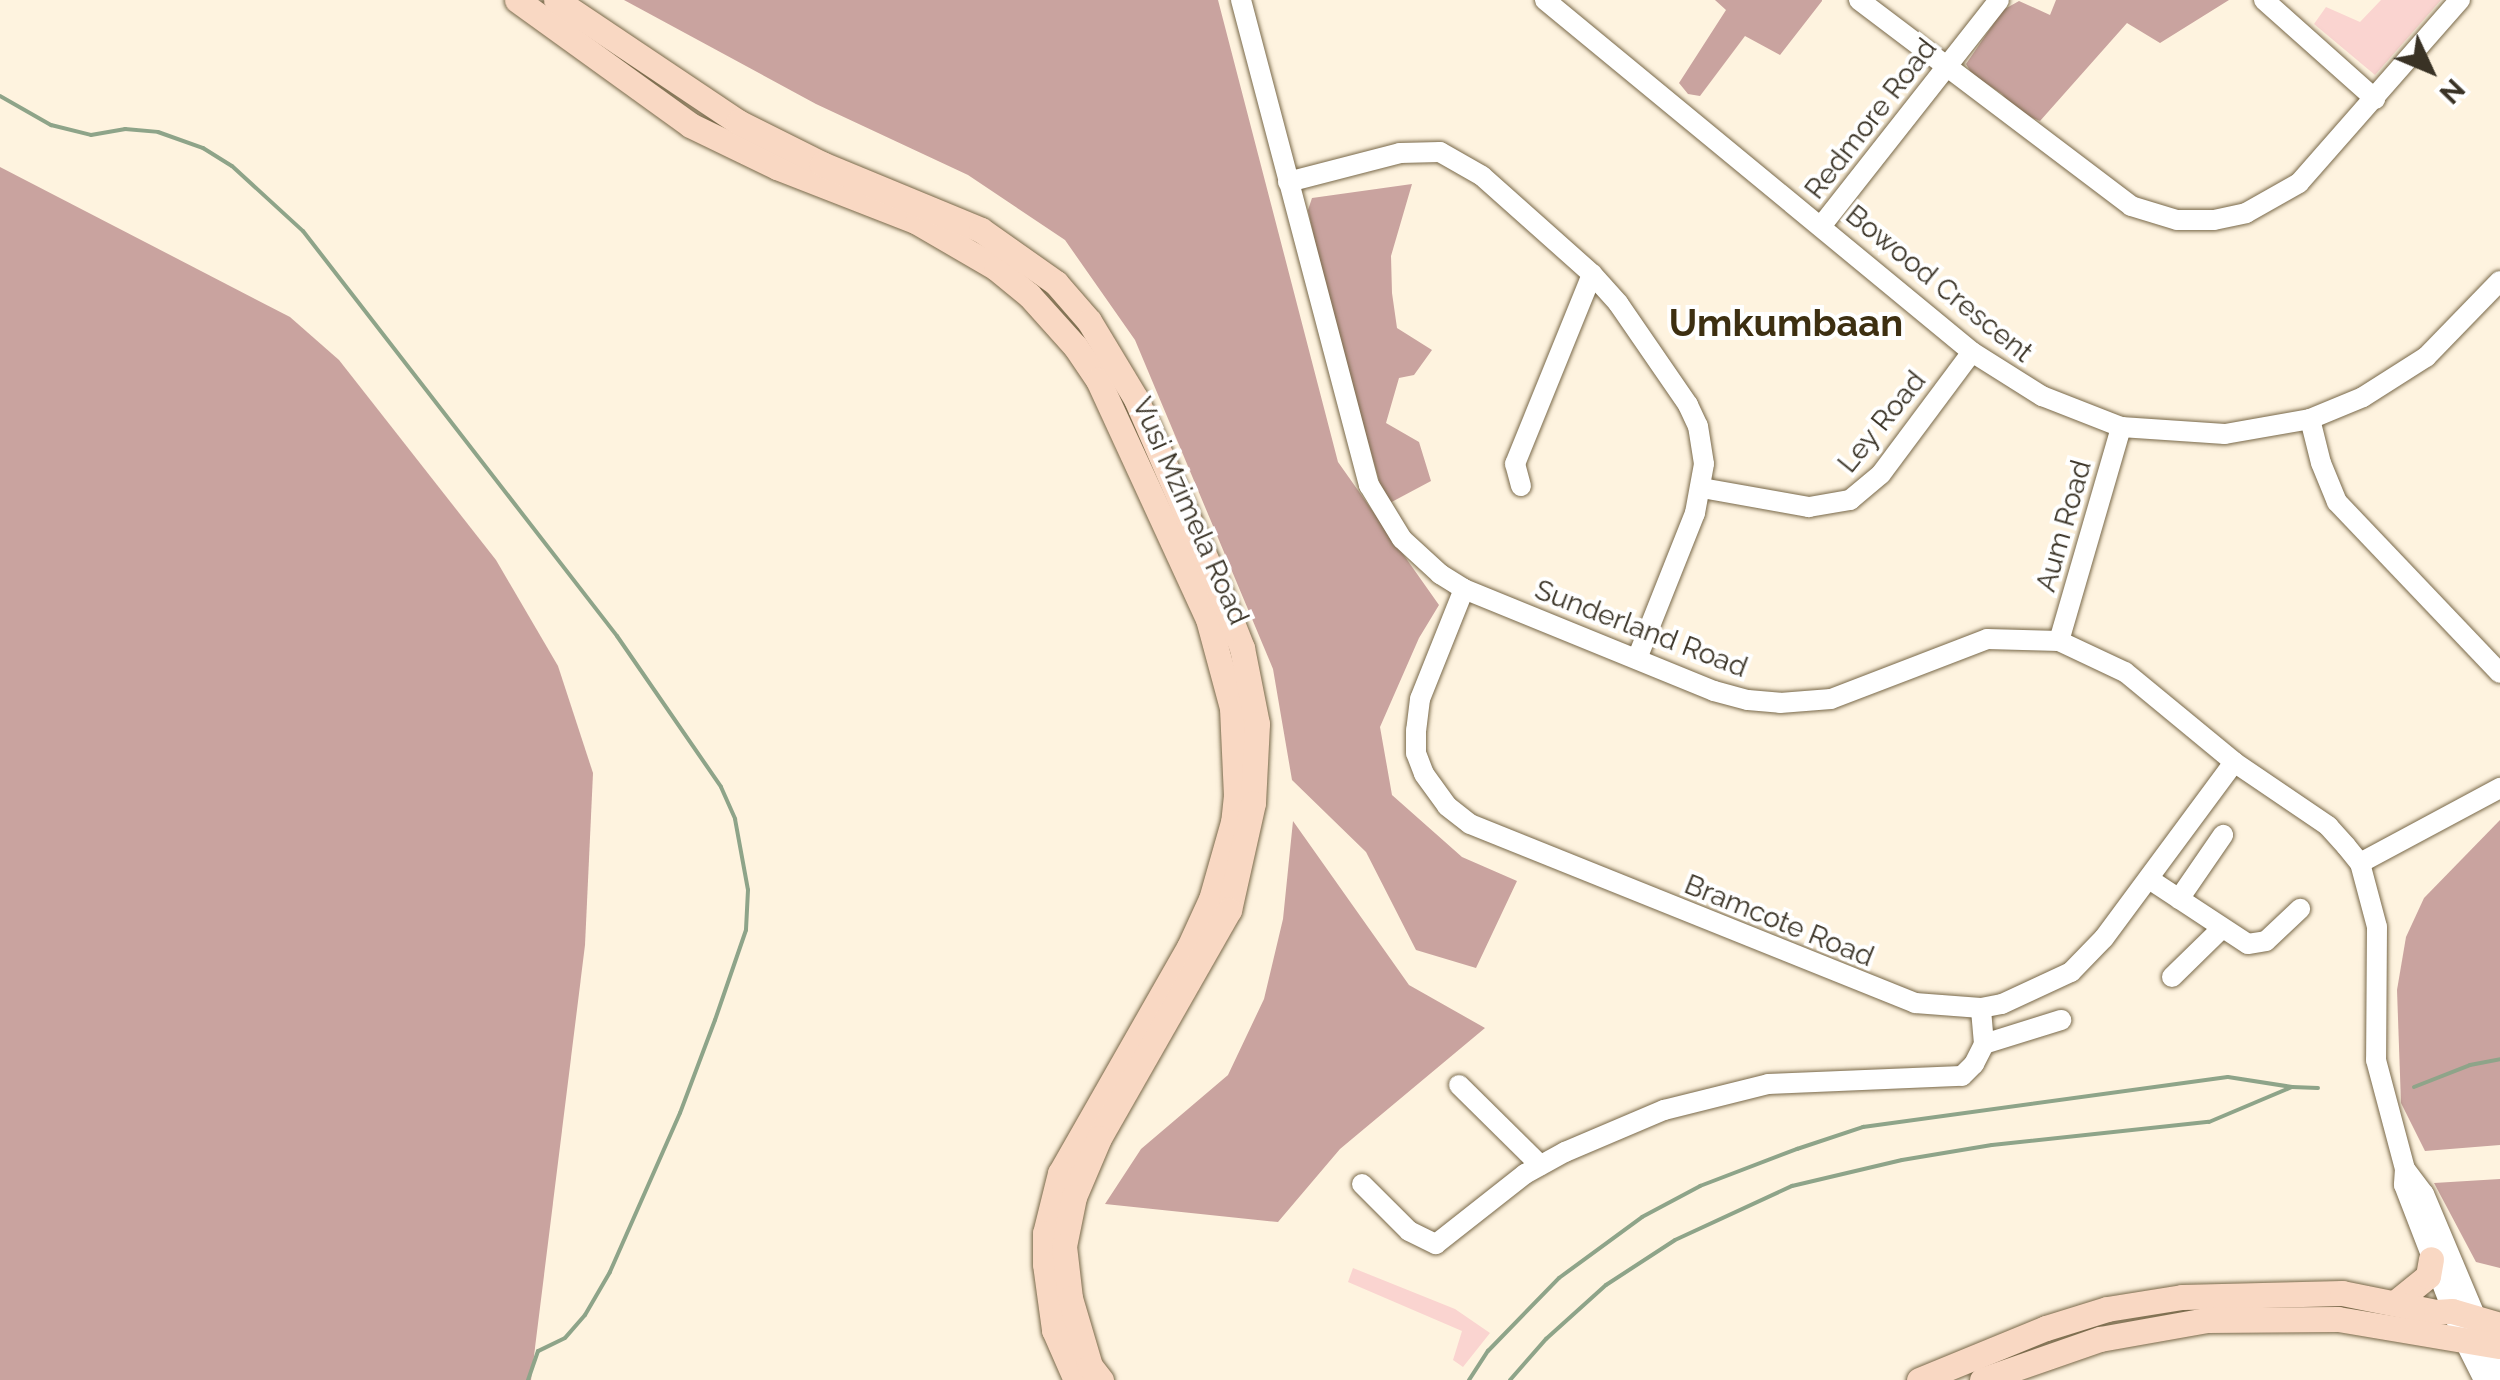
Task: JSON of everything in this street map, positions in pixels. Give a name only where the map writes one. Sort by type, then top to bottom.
[{"type":"main road","name":"Vusi Mzimela Road","points":[[517,0],[690,124],[777,167],[917,222],[996,268],[1029,295],[1050,315],[1098,380],[1208,619],[1232,708],[1236,795],[1233,822],[1216,885],[1189,946],[1060,1174],[1046,1233],[1045,1264],[1054,1330],[1076,1380]]},
{"type":"main road","name":"Vusi Mzimela Road","points":[[556,0],[738,122],[822,164],[981,230],[1056,283],[1088,322],[1136,399],[1218,587],[1242,648],[1258,724],[1253,803],[1229,910],[1099,1138],[1074,1197],[1064,1246],[1070,1298],[1090,1366],[1101,1380]]},
{"type":"main road","points":[[2396,1302],[2428,1276],[2431,1259]]},
{"type":"main road","points":[[1923,1379],[2107,1309],[2182,1296],[2342,1293],[2436,1312],[2480,1330]]},
{"type":"main road","points":[[1982,1380],[2100,1338],[2208,1320],[2338,1319],[2480,1330]]},
{"type":"street","name":"Sunderland Road","points":[[1241,0],[1369,485],[1402,539],[1440,574],[1464,589],[1748,700],[1806,702],[1831,698],[1987,640],[2059,641],[2124,672],[2234,762],[2328,826],[2360,863]]},
{"type":"street","name":"Bowood Crescent","points":[[1545,0],[1972,352],[2042,396],[2122,427],[2225,434],[2310,418],[2363,396],[2426,357],[2500,281]]},
{"type":"street","points":[[1859,0],[2114,195],[2149,215],[2177,220],[2214,220],[2274,201],[2310,172],[2460,0]]},
{"type":"street","name":"Redmore Road","points":[[1822,226],[1999,0]]},
{"type":"street","points":[[2264,0],[2375,99]]},
{"type":"street","points":[[1288,182],[1400,153],[1440,152],[1482,176],[1592,274],[1688,405],[1702,441],[1702,488],[1637,659]]},
{"type":"street","points":[[1521,486],[1515,464],[1592,274]]},
{"type":"street","name":"Ley Road","points":[[1702,488],[1809,507],[1850,500],[1882,474],[1972,352]]},
{"type":"street","points":[[2310,418],[2321,463],[2338,502],[2492,666]]},
{"type":"street","name":"Aum Road","points":[[2059,641],[2122,427]]},
{"type":"street","name":"Bramcote Road","points":[[1464,589],[1420,699],[1416,730],[1416,753],[1424,774],[1458,816],[1883,994],[1915,1003],[1981,1008],[2025,997],[2071,972],[2149,879],[2234,762]]},
{"type":"street","points":[[2484,1380],[2480,1330],[2431,1259],[2405,1191],[2405,1169],[2376,1060],[2378,927],[2360,863],[2500,788]]},
{"type":"street","points":[[2179,899],[2223,835]]},
{"type":"street","points":[[2149,879],[2240,941],[2258,945],[2300,909]]},
{"type":"street","points":[[2172,978],[2222,928]]},
{"type":"street","points":[[1362,1184],[1409,1231],[1436,1244],[1540,1165],[1664,1110],[1742,1088],[1844,1078],[1958,1078],[1974,1064],[1984,1044],[1981,1008]]},
{"type":"street","points":[[1984,1044],[2061,1020]]},
{"type":"street","points":[[1459,1084],[1540,1165]]},
{"type":"street","points":[[2405,1169],[2418,1180],[2500,1376]]},
{"type":"shaded area","points":[[624,0],[1218,0],[1338,462],[1439,605],[1419,638],[1380,727],[1392,795],[1462,857],[1517,881],[1476,968],[1416,950],[1366,852],[1292,780],[1273,669],[1135,340],[1065,240],[968,175],[816,104]]},
{"type":"shaded area","points":[[1715,0],[1822,1],[1780,55],[1745,36],[1700,96],[1688,94],[1679,83],[1726,10]]},
{"type":"shaded area","points":[[2056,0],[2229,0],[2160,43],[2127,23],[2040,121],[2016,111],[2002,94],[1972,74],[1966,64],[2003,10],[2019,1],[2050,15]]},
{"type":"shaded area","points":[[2381,0],[2441,0],[2375,75],[2314,24],[2326,7],[2360,22]]},
{"type":"shaded area","points":[[0,167],[290,317],[339,360],[496,560],[558,666],[593,773],[585,945],[531,1380],[0,1380]]},
{"type":"shaded area","points":[[1412,184],[1391,256],[1392,293],[1397,328],[1432,350],[1414,375],[1399,378],[1386,423],[1419,442],[1431,481],[1386,505],[1328,301],[1308,210],[1312,198]]},
{"type":"shaded area","points":[[2500,820],[2500,1145],[2425,1151],[2401,1103],[2397,990],[2406,937],[2424,898]]},
{"type":"shaded area","points":[[1293,821],[1409,985],[1485,1028],[1340,1149],[1278,1222],[1105,1204],[1141,1149],[1228,1075],[1264,999],[1283,919]]},
{"type":"shaded area","points":[[2500,1179],[2500,1268],[2476,1262],[2434,1183]]},
{"type":"shaded area","points":[[1353,1268],[1455,1309],[1490,1333],[1463,1367],[1453,1360],[1462,1331],[1348,1282]]},
{"type":"waterway","points":[[0,96],[51,125],[91,135],[125,129],[158,132],[203,148],[232,166],[303,231],[617,636],[721,787],[735,819],[748,890],[746,930],[715,1020],[680,1113],[610,1272],[585,1315],[565,1338],[538,1351],[528,1380]]},
{"type":"waterway","points":[[2414,1087],[2470,1065],[2500,1059]]},
{"type":"waterway","points":[[1469,1380],[1488,1351],[1559,1278],[1642,1217],[1700,1186],[1797,1149],[1863,1127],[2228,1077],[2292,1087]]},
{"type":"waterway","points":[[1510,1380],[1546,1339],[1606,1285],[1675,1240],[1792,1186],[1902,1160],[1992,1145],[2209,1122],[2292,1087],[2318,1088]]},
{"type":"district","name":"Umkumbaan","points":[[1786,323]]}]
